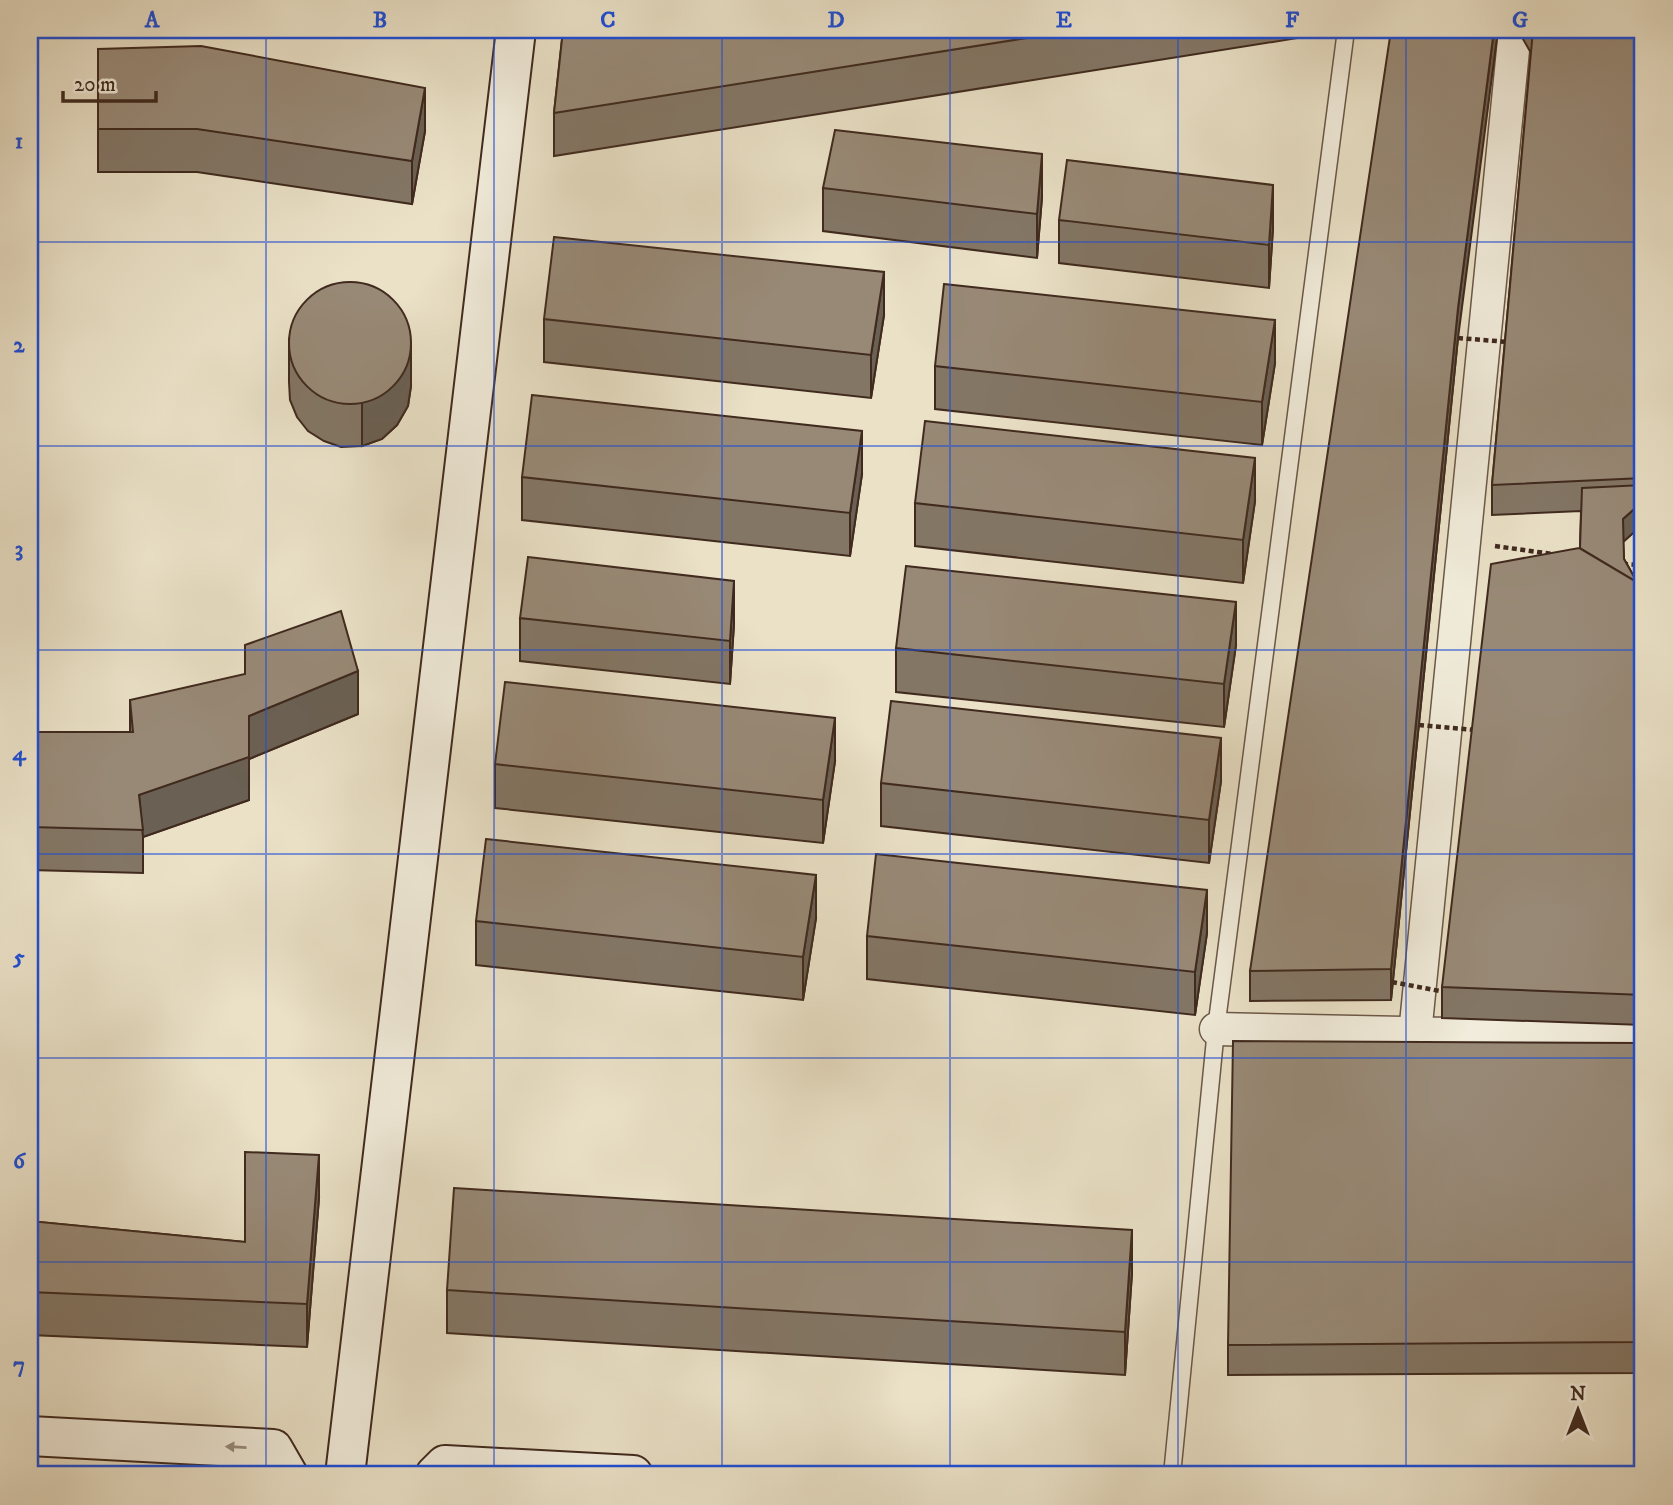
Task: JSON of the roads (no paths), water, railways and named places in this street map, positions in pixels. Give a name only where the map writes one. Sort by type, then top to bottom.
[{"type":"street","points":[[345,1475],[516,30]]},
{"type":"street","points":[[1415,1034],[1515,30]]},
{"type":"street","points":[[1216,1029],[1643,1038]]},
{"type":"street","points":[[30,1436],[274,1449],[288,1475]]},
{"type":"street","points":[[435,1475],[445,1465],[633,1475]]},
{"type":"lane","points":[[1172,1475],[1216,1029],[1346,30]]}]
